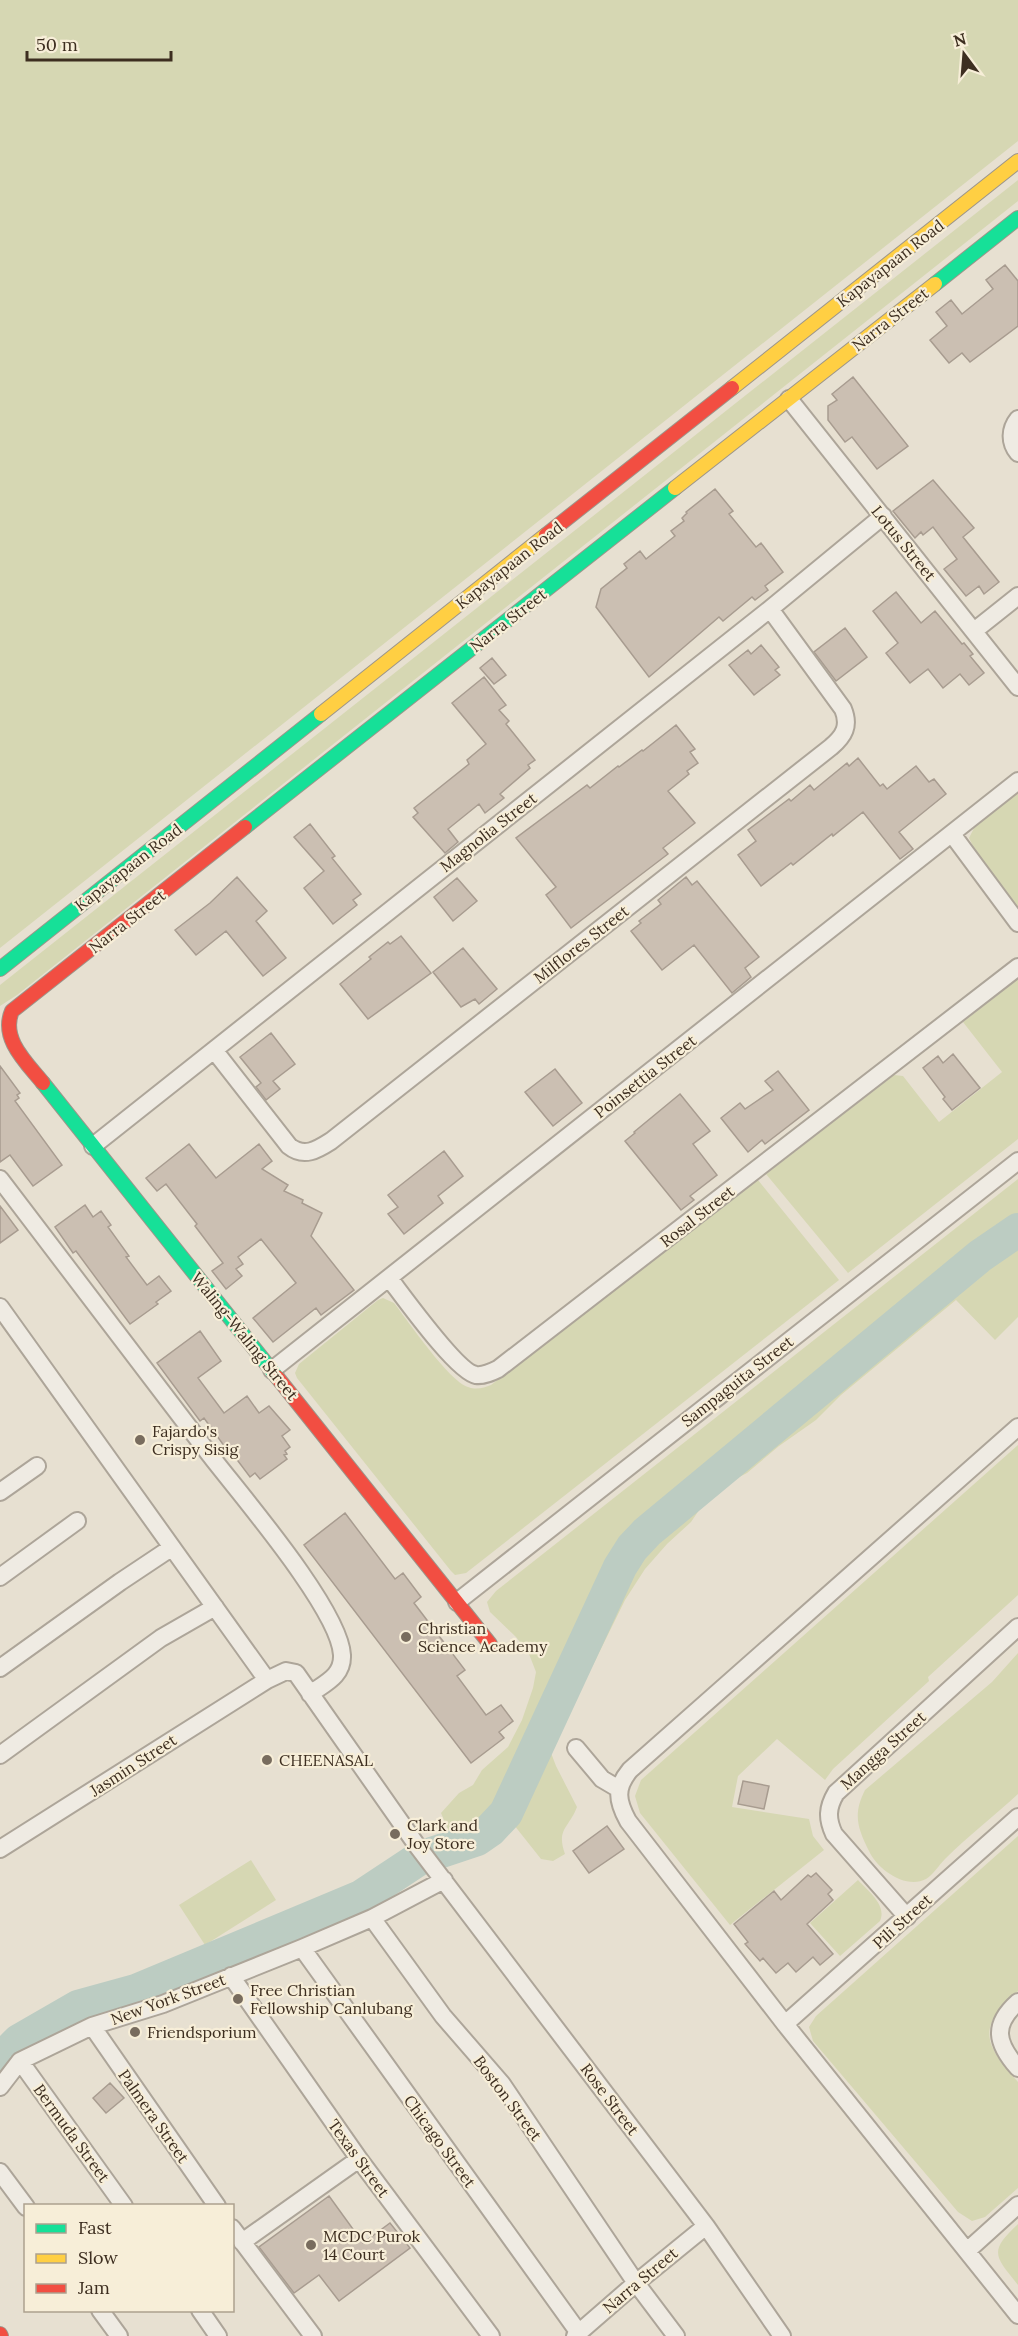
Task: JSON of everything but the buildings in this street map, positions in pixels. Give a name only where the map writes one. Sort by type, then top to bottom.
[{"type":"street","name":"Kapayapaan Road","points":[[0,969],[1018,161]]},
{"type":"street","name":"Narra Street","points":[[6,1026],[12,1011],[1018,218]]},
{"type":"street","name":"Lotus Street","points":[[789,399],[1018,687]]},
{"type":"street","points":[[1018,418],[1012,430],[1011,440],[1018,453]]},
{"type":"street","name":"Magnolia Street","points":[[93,1146],[770,609],[883,516]]},
{"type":"street","points":[[974,631],[1018,596]]},
{"type":"street","name":"Milflores Street","points":[[214,1050],[289,1146],[301,1153],[315,1150],[331,1140],[831,747],[846,729],[847,722],[843,709],[770,609]]},
{"type":"street","name":"Poinsettia Street","points":[[272,1370],[1018,782]]},
{"type":"street","points":[[952,834],[1018,923]]},
{"type":"street","name":"Rosal Street","points":[[389,1278],[458,1365],[476,1375],[498,1369],[1018,967]]},
{"type":"street","name":"Waling-Waling Street","points":[[6,1026],[11,1043],[490,1644]]},
{"type":"street","name":"Sampaguita Street","points":[[457,1602],[1018,1161]]},
{"type":"street","points":[[0,1179],[279,1545],[327,1614],[339,1637],[342,1663],[336,1676],[310,1694]]},
{"type":"street","points":[[0,1308],[267,1680]]},
{"type":"street","points":[[1018,1427],[630,1770],[622,1779],[618,1798],[628,1821],[785,2024],[1018,2315]]},
{"type":"street","points":[[0,1492],[37,1466]]},
{"type":"street","points":[[0,1577],[77,1521]]},
{"type":"street","points":[[0,1668],[171,1548]]},
{"type":"street","points":[[0,1755],[161,1638],[215,1607]]},
{"type":"street","name":"Mangga Street","points":[[907,1917],[834,1834],[828,1814],[830,1803],[836,1793],[1018,1627]]},
{"type":"street","name":"Jasmin Street","points":[[0,1849],[267,1680],[286,1671],[296,1673],[310,1694]]},
{"type":"street","name":"Rose Street","points":[[310,1694],[418,1847],[434,1865],[706,2226],[782,2336]]},
{"type":"street","points":[[576,1748],[602,1779],[619,1789]]},
{"type":"street","name":"Pili Street","points":[[785,2024],[1018,1817]]},
{"type":"street","name":"New York Street","points":[[0,2087],[21,2061],[92,2026],[163,2004],[302,1948],[372,1918],[444,1881]]},
{"type":"street","name":"Boston Street","points":[[372,1918],[443,2016],[502,2084],[636,2283],[676,2336]]},
{"type":"street","name":"Chicago Street","points":[[302,1948],[577,2335]]},
{"type":"street","name":"Texas Street","points":[[231,1976],[359,2159],[491,2336]]},
{"type":"street","points":[[1018,2002],[1003,2018],[999,2034],[1006,2053],[1018,2068]]},
{"type":"street","name":"Palmera Street","points":[[92,2026],[216,2204]]},
{"type":"street","name":"Bermuda Street","points":[[21,2061],[123,2204]]},
{"type":"street","points":[[242,2242],[359,2159]]},
{"type":"street","points":[[0,2172],[24,2204]]},
{"type":"street","points":[[967,2251],[1018,2205]]},
{"type":"street","name":"Narra Street","points":[[577,2335],[706,2226]]},
{"type":"street","points":[[234,2231],[313,2336]]},
{"type":"street","points":[[101,2312],[119,2336]]},
{"type":"street","points":[[201,2312],[218,2336]]},
{"type":"green space","points":[[0,0],[1018,0],[1018,141],[0,948]]},
{"type":"green space","points":[[1018,180],[1018,201],[17,995],[0,1006],[0,985]]},
{"type":"green space","points":[[1018,792],[1018,907],[975,850],[969,838],[974,828]]},
{"type":"green space","points":[[1018,979],[1018,1139],[848,1273],[766,1174],[894,1075],[903,1076],[939,1122],[1002,1072],[963,1022]]},
{"type":"green space","points":[[1018,1179],[1018,1317],[995,1340],[956,1300],[841,1395],[816,1420],[779,1446],[747,1473],[712,1491],[691,1522],[645,1569],[625,1600],[593,1665],[554,1730],[548,1745],[577,1807],[563,1834],[565,1854],[553,1861],[541,1859],[514,1825],[490,1833],[470,1845],[450,1834],[441,1813],[459,1793],[473,1785],[482,1770],[508,1747],[522,1720],[533,1688],[536,1672],[529,1654],[516,1637],[490,1612],[487,1602],[496,1591]]},
{"type":"green space","points":[[758,1180],[839,1280],[466,1573],[455,1575],[451,1571],[297,1378],[295,1373],[299,1364],[383,1298],[394,1303],[450,1374],[468,1387],[483,1388],[491,1385]]},
{"type":"green space","points":[[1018,1445],[1018,1595],[928,1677],[929,1681],[833,1769],[825,1780],[777,1739],[738,1776],[732,1807],[809,1819],[813,1836],[824,1850],[730,1925],[640,1813],[635,1796],[641,1780]]},
{"type":"green space","points":[[1018,1653],[1018,1794],[926,1879],[910,1882],[893,1876],[878,1865],[873,1858],[859,1827],[859,1806],[865,1790],[992,1682]]},
{"type":"green space","points":[[1018,1836],[1018,1991],[995,2016],[990,2026],[990,2036],[992,2047],[998,2057],[1018,2082],[1018,2188],[985,2217],[972,2221],[958,2212],[813,2041],[809,2027],[816,2016]]},
{"type":"green space","points":[[251,1860],[276,1900],[205,1945],[179,1905]]},
{"type":"green space","points":[[858,1880],[876,1899],[882,1915],[880,1921],[840,1956],[810,1923]]},
{"type":"green space","points":[[1018,2224],[1018,2285],[1004,2267],[998,2254],[1002,2241]]},
{"type":"waterway","points":[[0,2060],[19,2041],[78,2007],[136,1991],[361,1897],[420,1858],[477,1839],[490,1830],[506,1813],[620,1567],[632,1548],[647,1532],[980,1256],[1018,1230]]},
{"type":"traffic: fast","points":[[935,284],[1018,218]]},
{"type":"traffic: fast","points":[[245,827],[675,488]]},
{"type":"traffic: fast","points":[[0,969],[321,714]]},
{"type":"traffic: fast","points":[[43,1083],[277,1377]]},
{"type":"traffic: slow","points":[[732,388],[1018,161]]},
{"type":"traffic: slow","points":[[675,488],[935,284]]},
{"type":"traffic: slow","points":[[321,714],[546,535]]},
{"type":"traffic: jam","points":[[546,535],[732,388]]},
{"type":"traffic: jam","points":[[43,1083],[23,1059],[12,1041],[9,1021],[12,1011],[245,827]]},
{"type":"traffic: jam","points":[[277,1377],[490,1644]]},
{"type":"place","name":"Fajardo's Crispy Sisig","points":[[140,1440]]},
{"type":"place","name":"Christian Science Academy","points":[[406,1637]]},
{"type":"place","name":"CHEENASAL","points":[[267,1760]]},
{"type":"place","name":"Clark and Joy Store","points":[[395,1834]]},
{"type":"place","name":"Free Christian Fellowship Canlubang","points":[[238,1999]]},
{"type":"place","name":"Friendsporium","points":[[135,2032]]},
{"type":"place","name":"MCDC Purok 14 Court","points":[[311,2245]]}]
